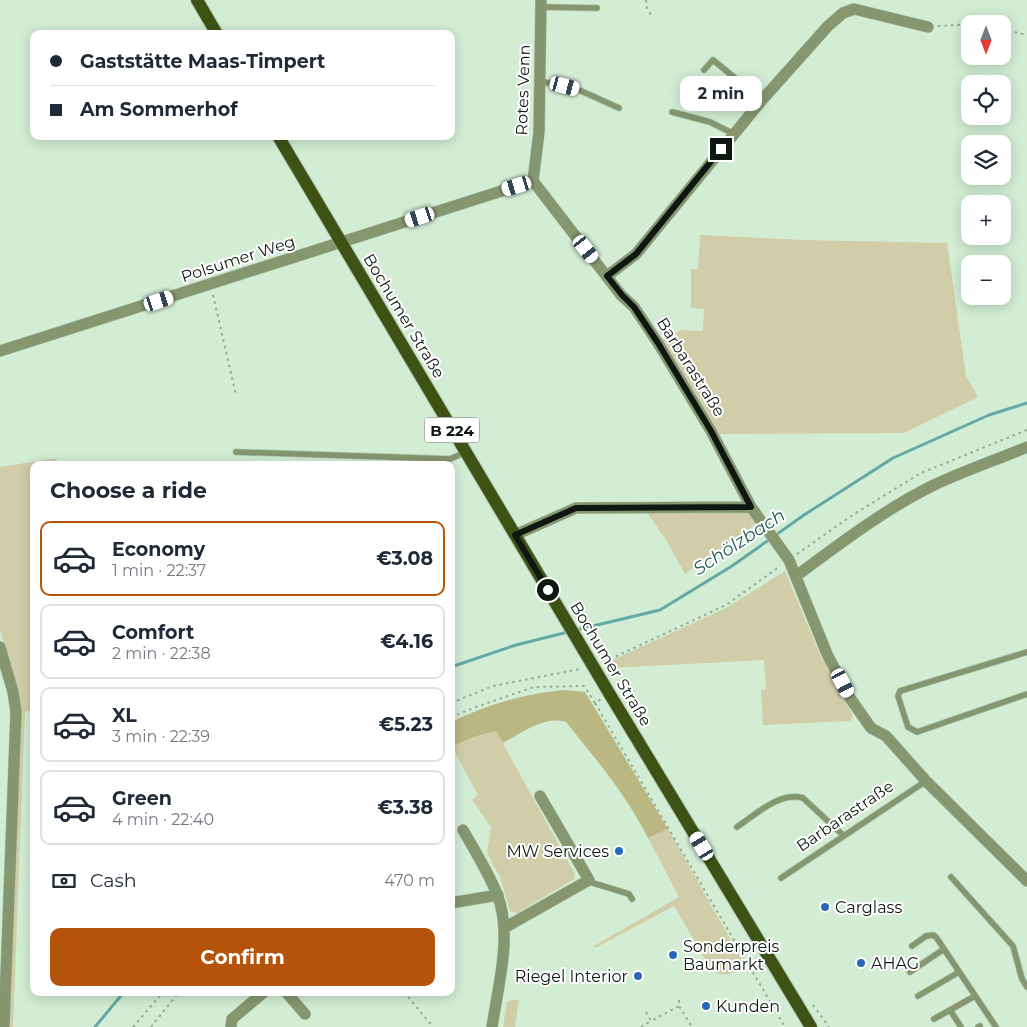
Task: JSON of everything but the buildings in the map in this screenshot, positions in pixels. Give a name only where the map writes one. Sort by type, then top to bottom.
[{"type":"main road","points":[[197,0],[215,30]]},
{"type":"main road","name":"Bochumer Straße","points":[[280,140],[515,535],[564,616],[595,662],[609,693],[811,1027]]},
{"type":"street","name":"Rotes Venn","points":[[533,181],[539,132],[541,4]]},
{"type":"street","points":[[607,276],[636,254],[762,100],[828,26],[843,13],[854,9],[928,27]]},
{"type":"street","points":[[342,242],[533,181]]},
{"type":"street","name":"Barbarastraße","points":[[533,181],[622,295],[634,307],[658,343],[711,431],[751,507],[786,555],[827,654],[850,698],[871,728],[886,736],[926,781],[1027,881]]},
{"type":"street","name":"Polsumer Weg","points":[[0,351],[342,242]]},
{"type":"street","points":[[796,576],[869,523],[902,503],[935,485],[1027,447]]},
{"type":"street","points":[[515,535],[576,508],[751,507]]},
{"type":"street","points":[[0,647],[13,692],[16,712],[4,1027]]},
{"type":"street","points":[[504,928],[588,880],[540,796]]},
{"type":"street","points":[[463,830],[490,878],[503,912],[504,951],[492,1027]]},
{"type":"street","points":[[455,902],[498,895]]},
{"type":"street","points":[[231,1027],[232,1019],[259,996]]},
{"type":"street","points":[[289,996],[305,1014]]},
{"type":"lane","points":[[541,4],[597,8]]},
{"type":"lane","points":[[704,70],[713,60],[762,100]]},
{"type":"lane","points":[[540,81],[579,90],[619,108]]},
{"type":"lane","points":[[672,112],[710,122],[734,134]]},
{"type":"lane","points":[[236,452],[450,459],[466,452]]},
{"type":"lane","points":[[1027,652],[900,691],[898,696],[908,727],[917,732],[1027,694]]},
{"type":"lane","name":"Barbarastraße","points":[[781,878],[926,781]]},
{"type":"lane","points":[[737,827],[779,800],[795,796],[803,798],[844,836]]},
{"type":"lane","points":[[950,877],[1013,946],[1022,979],[1027,987]]},
{"type":"lane","points":[[588,880],[593,884],[628,894],[632,899]]},
{"type":"lane","points":[[912,946],[926,936],[933,935],[996,1027]]},
{"type":"lane","points":[[910,972],[944,949]]},
{"type":"lane","points":[[918,996],[959,972]]},
{"type":"lane","points":[[934,1019],[974,996]]},
{"type":"lane","points":[[950,1010],[961,1027]]},
{"type":"path","points":[[646,0],[647,8],[652,17]]},
{"type":"path","points":[[928,27],[961,25]]},
{"type":"path","points":[[1011,31],[1027,35]]},
{"type":"path","points":[[210,285],[236,395]]},
{"type":"path","points":[[455,702],[493,686],[595,662],[726,605],[786,555]]},
{"type":"path","points":[[455,715],[534,687],[584,686],[785,1027]]},
{"type":"path","points":[[595,703],[609,693]]},
{"type":"path","points":[[134,1027],[160,996]]},
{"type":"path","points":[[151,1027],[176,996]]},
{"type":"path","points":[[407,996],[433,1027]]},
{"type":"path","points":[[679,1000],[679,1006],[692,1027]]},
{"type":"path","points":[[809,1001],[829,1027]]},
{"type":"path","points":[[641,1027],[679,1006]]},
{"type":"path","points":[[646,1012],[651,1021]]},
{"type":"shaded area","points":[[700,235],[804,240],[947,243],[966,376],[978,397],[904,433],[720,434],[663,339],[681,330],[703,331],[704,309],[691,308],[691,269],[698,269]]},
{"type":"shaded area","points":[[57,458],[56,461],[38,461]]},
{"type":"shaded area","points":[[30,462],[30,711],[25,711],[13,1027],[8,1027],[17,692],[0,630],[0,467]]},
{"type":"shaded area","points":[[748,510],[757,523],[685,574],[666,540],[646,511]]},
{"type":"shaded area","points":[[785,571],[820,655],[853,715],[850,721],[763,725],[761,690],[766,689],[764,660],[608,668],[606,663],[728,607]]},
{"type":"shaded area","points":[[565,690],[585,692],[668,829],[648,838],[631,807],[566,722],[558,720],[533,726],[503,743],[496,731],[455,745],[455,720],[478,710],[507,701]]},
{"type":"shaded area","points":[[496,731],[575,874],[574,879],[517,913],[510,911],[500,877],[487,853],[491,827],[472,800],[478,795],[455,753],[455,746],[477,736]]},
{"type":"shaded area","points":[[668,829],[746,967],[733,973],[725,974],[712,971],[674,906],[595,948],[594,946],[679,897],[648,838]]},
{"type":"shaded area","points":[[519,1000],[515,1027],[503,1027],[507,1002]]},
{"type":"waterway","name":"Schölzbach","points":[[576,630],[660,610],[732,566],[804,515],[893,458],[989,415],[1027,403]]},
{"type":"waterway","name":"Schölzbach","points":[[455,666],[516,645],[568,632]]},
{"type":"waterway","name":"Schölzbach","points":[[95,1027],[121,996]]},
{"type":"place","name":"MW Services","points":[[619,851]]},
{"type":"place","name":"Carglass","points":[[825,907]]},
{"type":"place","name":"Sonderpreis Baumarkt","points":[[673,955]]},
{"type":"place","name":"AHAG","points":[[861,963]]},
{"type":"place","name":"Riegel Interior","points":[[638,976]]},
{"type":"place","name":"Kunden","points":[[706,1006]]},
{"type":"route","points":[[548,590],[515,535],[576,508],[751,507],[711,431],[658,343],[634,307],[607,276],[636,254],[721,149]]}]
